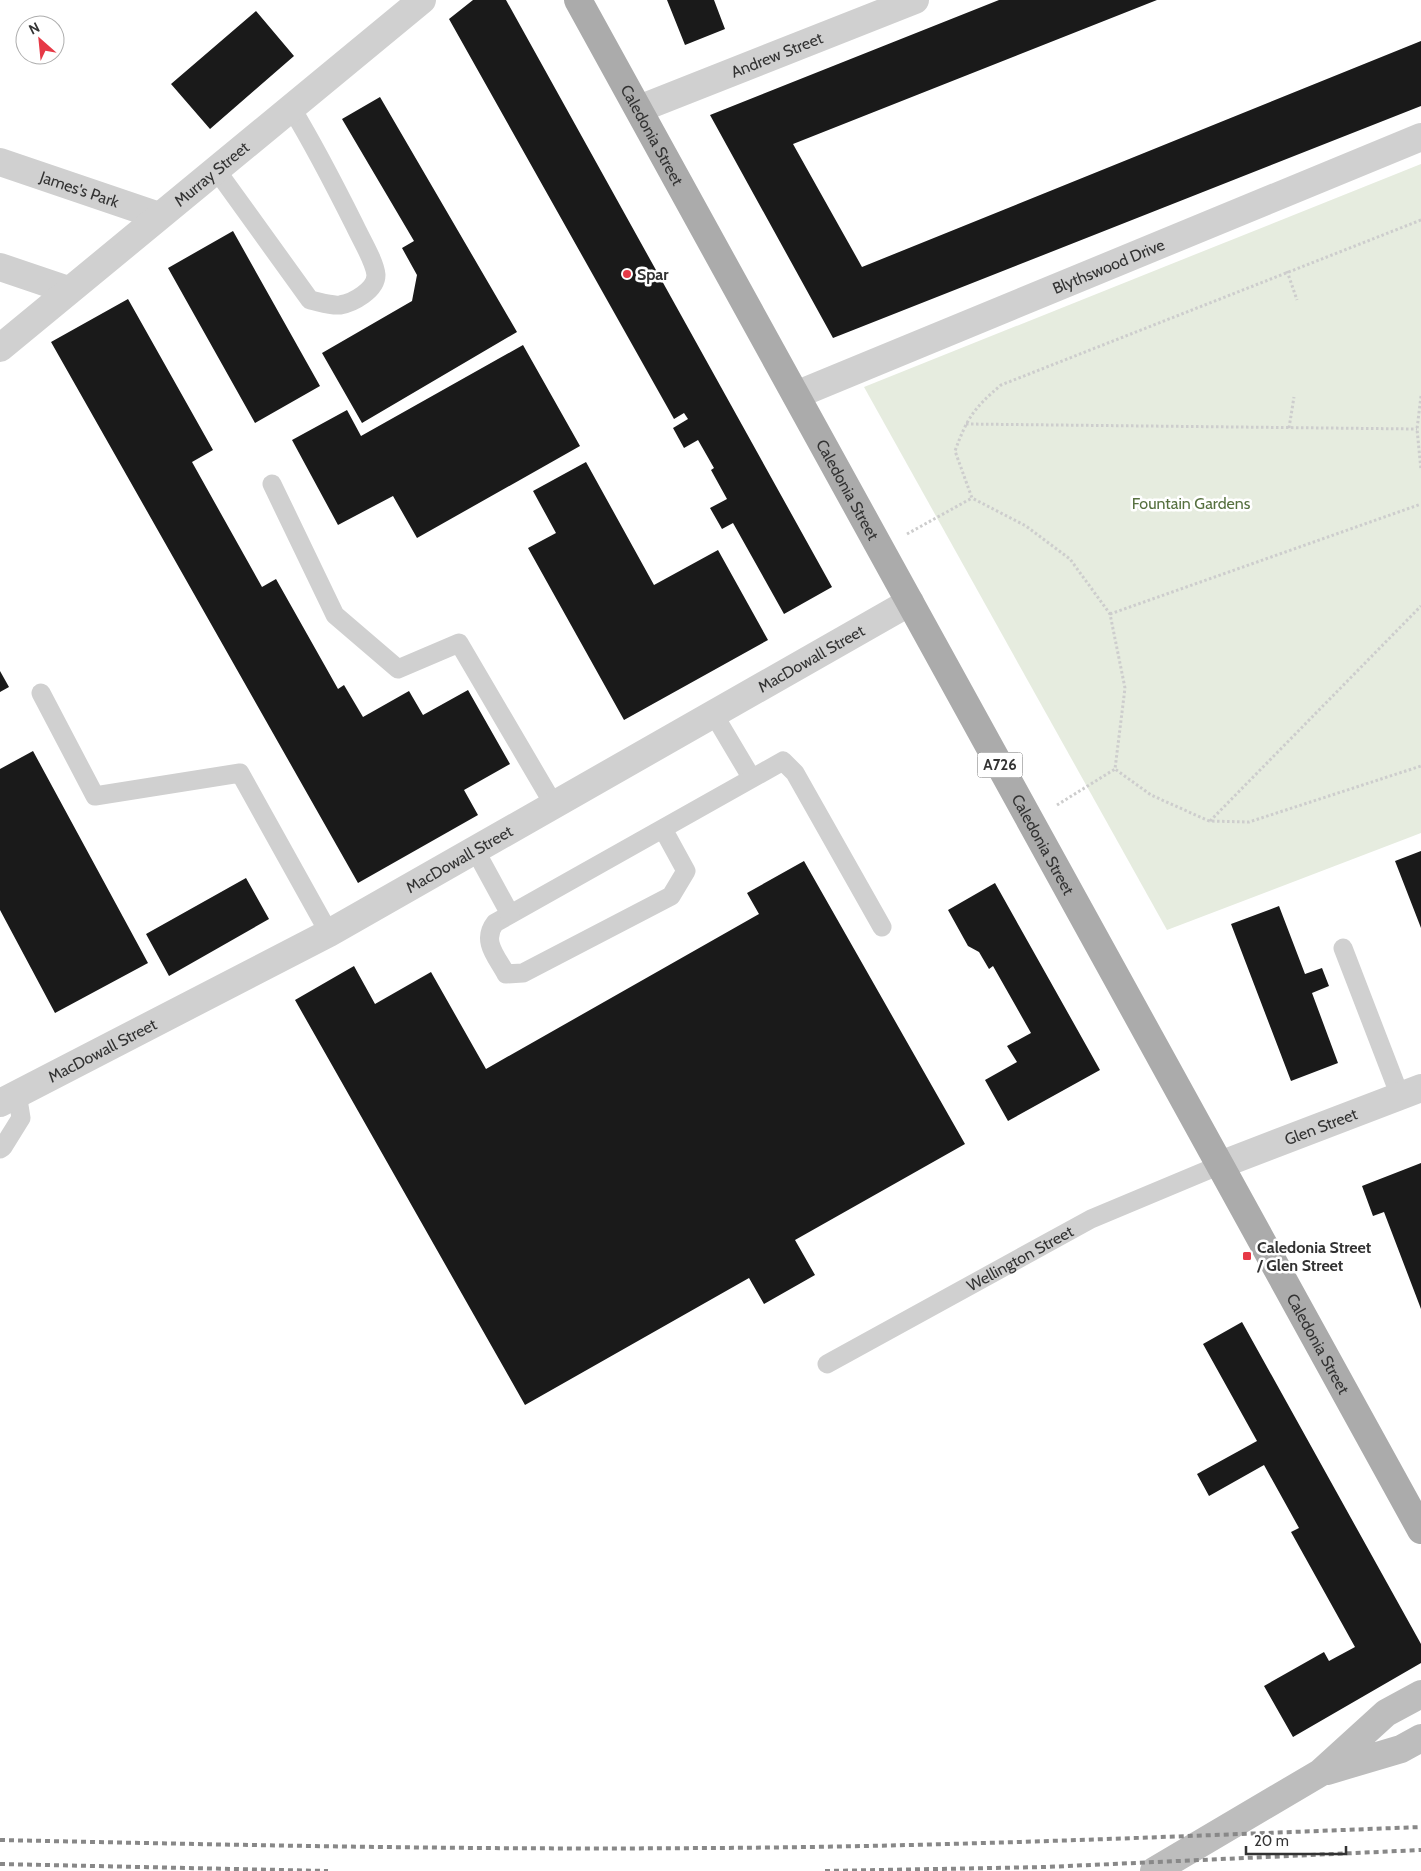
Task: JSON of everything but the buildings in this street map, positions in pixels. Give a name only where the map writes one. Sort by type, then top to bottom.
[{"type":"main road","name":"Caledonia Street","points":[[578,0],[1421,1530]]},
{"type":"main road","points":[[1154,1871],[1320,1773],[1386,1713],[1421,1694]]},
{"type":"main road","points":[[1320,1773],[1402,1749],[1421,1738]]},
{"type":"street","name":"Murray Street","points":[[0,348],[68,290],[217,171],[422,0]]},
{"type":"street","name":"Andrew Street","points":[[639,109],[915,0]]},
{"type":"street","name":"Blythswood Drive","points":[[796,396],[1421,137]]},
{"type":"street","name":"James's Park","points":[[0,162],[159,216]]},
{"type":"street","points":[[4,271],[68,290]]},
{"type":"street","name":"MacDowall Street","points":[[9,1098],[329,933],[474,848],[910,602]]},
{"type":"street","name":"Glen Street","points":[[1220,1166],[1410,1092]]},
{"type":"lane","points":[[217,171],[310,300],[331,305],[342,305],[368,292],[374,283],[376,275],[365,246],[315,148],[292,109]]},
{"type":"lane","points":[[272,484],[335,615],[398,670],[459,643],[554,804]]},
{"type":"lane","points":[[41,693],[95,796],[240,773],[329,933]]},
{"type":"lane","points":[[713,713],[751,777]]},
{"type":"lane","points":[[663,829],[686,871],[671,896],[523,973],[506,974],[487,940],[489,931],[495,923],[663,829],[751,777],[783,761],[795,773],[882,927]]},
{"type":"lane","points":[[474,848],[510,914]]},
{"type":"lane","points":[[1344,948],[1410,1092]]},
{"type":"lane","points":[[0,1149],[4,1147],[21,1118],[9,1098]]},
{"type":"lane","name":"Wellington Street","points":[[827,1364],[1091,1219],[1220,1166]]},
{"type":"path","points":[[1115,769],[1125,688],[1110,614],[1070,559],[1026,526],[972,498],[955,451],[965,424],[977,406],[1001,385],[1287,271],[1421,220]]},
{"type":"path","points":[[1287,271],[1297,300]]},
{"type":"path","points":[[1289,428],[1294,396]]},
{"type":"path","points":[[1421,396],[1416,429],[1421,470]]},
{"type":"path","points":[[965,424],[1416,429]]},
{"type":"path","points":[[881,549],[972,498]]},
{"type":"path","points":[[1110,614],[1421,504]]},
{"type":"path","points":[[1209,821],[1421,606]]},
{"type":"path","points":[[1115,769],[1151,795],[1209,821],[1249,822],[1421,766]]},
{"type":"path","points":[[1031,821],[1115,769]]},
{"type":"green space","name":"Fountain Gardens","points":[[1421,164],[1421,833],[1167,930],[864,387]]},
{"type":"railway","points":[[0,1840],[442,1848],[707,1848],[975,1843],[1421,1827]]},
{"type":"railway","points":[[825,1871],[1046,1867],[1421,1850]]},
{"type":"railway","points":[[0,1864],[328,1871]]},
{"type":"place","name":"Spar","points":[[627,274]]},
{"type":"place","name":"Caledonia Street / Glen Street","points":[[1247,1256]]}]
